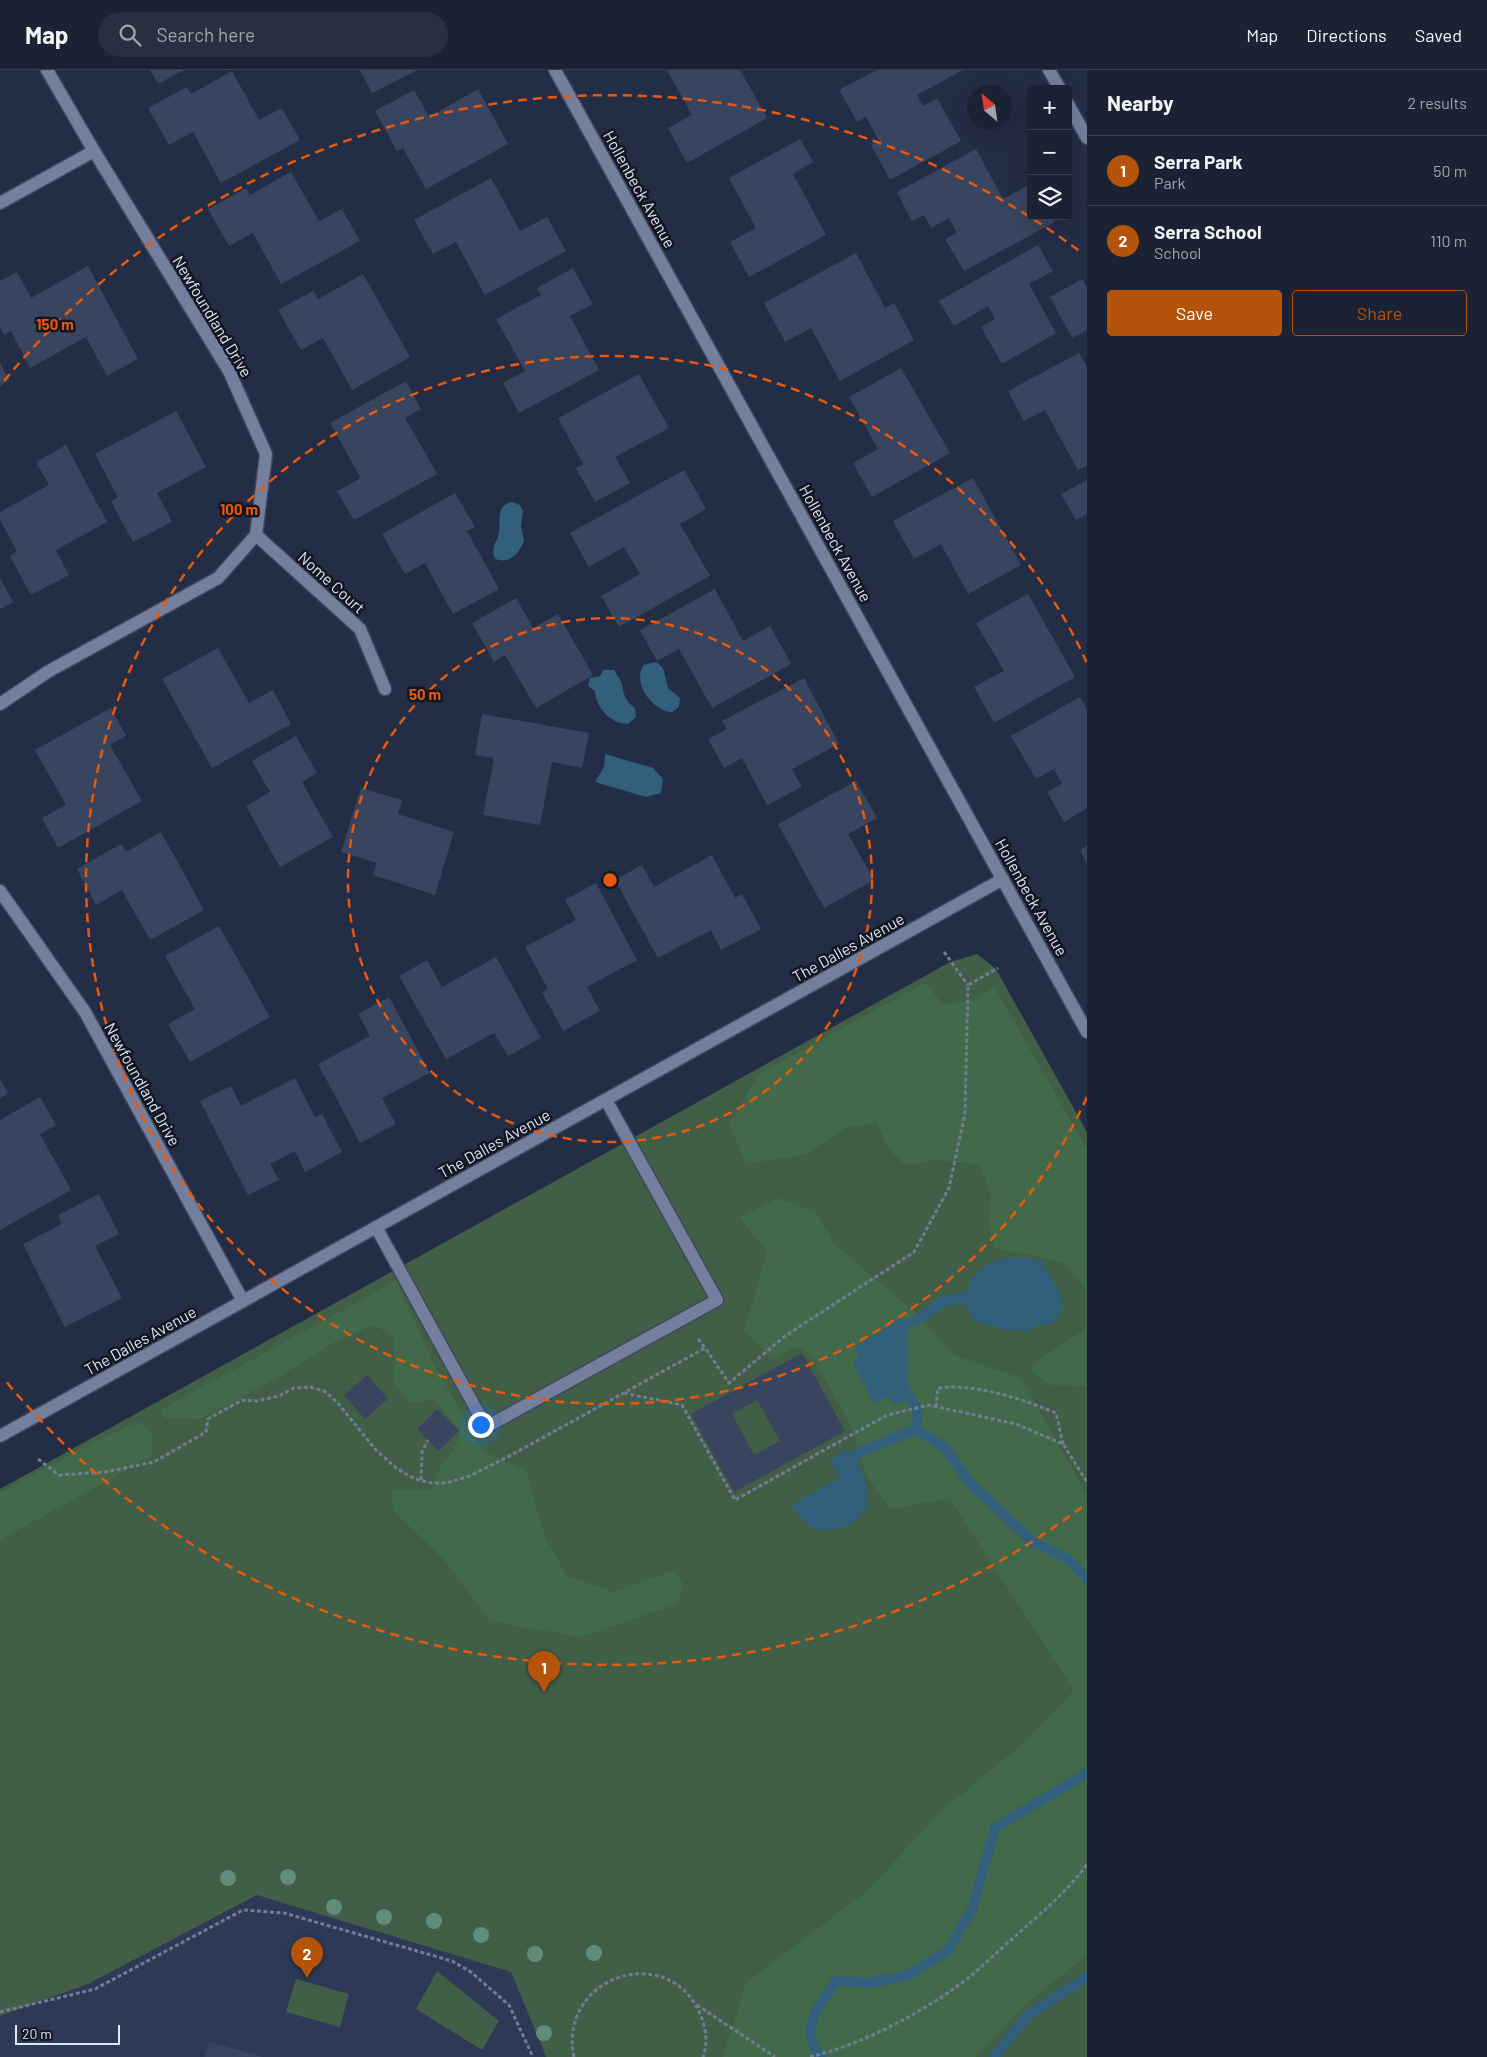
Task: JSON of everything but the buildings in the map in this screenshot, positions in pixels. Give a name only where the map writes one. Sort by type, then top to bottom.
[{"type":"street","name":"Newfoundland Drive","points":[[47,70],[94,151],[229,371],[266,454],[256,535]]},
{"type":"street","name":"Hollenbeck Avenue","points":[[555,70],[1087,1032]]},
{"type":"street","points":[[1049,70],[1058,85]]},
{"type":"street","points":[[1072,111],[1087,138]]},
{"type":"street","points":[[0,203],[94,151]]},
{"type":"street","points":[[0,704],[49,671],[218,578],[256,535]]},
{"type":"street","name":"Nome Court","points":[[256,535],[360,629],[385,689]]},
{"type":"street","name":"The Dalles Avenue","points":[[0,1436],[1003,879]]},
{"type":"street","name":"Newfoundland Drive","points":[[0,891],[85,1012],[243,1300]]},
{"type":"street","points":[[376,1227],[486,1427],[717,1300],[606,1100]]},
{"type":"path","points":[[38,1459],[59,1475],[105,1472],[154,1462],[206,1432],[208,1419],[242,1400],[256,1401],[279,1396],[294,1388],[310,1387],[324,1391],[336,1402],[375,1449],[396,1468],[415,1479],[446,1483],[470,1476],[705,1348],[730,1383],[784,1336],[914,1252],[949,1188],[965,1113],[968,985],[944,952]]},
{"type":"path","points":[[968,985],[998,968]]},
{"type":"path","points":[[936,1407],[938,1388],[956,1386],[1020,1399],[1056,1413],[1063,1444],[1087,1482]]},
{"type":"path","points":[[623,1393],[682,1405],[735,1500],[887,1415],[929,1405],[1016,1424],[1063,1444]]},
{"type":"path","points":[[421,1480],[422,1452],[428,1440]]},
{"type":"path","points":[[810,2057],[833,2051],[907,2018],[971,1975],[1071,1884],[1087,1864]]},
{"type":"path","points":[[0,2012],[94,1989],[243,1910],[284,1913],[452,1961],[471,1972],[509,2005],[533,2057]]},
{"type":"path","points":[[572,2057],[571,2034],[577,2014],[588,1996],[604,1983],[623,1975],[644,1973],[664,1978],[683,1989],[696,2004],[775,2057]]},
{"type":"path","points":[[696,2004],[705,2026],[706,2049],[703,2057]]},
{"type":"shaded area","points":[[512,502],[520,505],[523,511],[521,526],[524,541],[513,557],[505,560],[495,559],[494,547],[499,532],[501,510]]},
{"type":"shaded area","points":[[656,662],[663,668],[668,688],[680,698],[679,707],[672,712],[665,711],[651,702],[642,687],[640,680],[644,665]]},
{"type":"shaded area","points":[[603,670],[614,670],[621,682],[626,698],[635,708],[636,717],[628,724],[610,718],[601,709],[595,691],[588,686],[590,678],[600,676]]},
{"type":"shaded area","points":[[605,754],[653,768],[663,779],[661,793],[646,797],[595,782],[604,767]]},
{"type":"shaded area","points":[[1007,1258],[1028,1258],[1041,1261],[1059,1291],[1063,1308],[1052,1324],[1038,1325],[1029,1331],[998,1329],[989,1324],[981,1324],[971,1317],[964,1301],[972,1279],[984,1267],[995,1261]]},
{"type":"shaded area","points":[[903,1317],[908,1332],[907,1400],[894,1404],[887,1397],[874,1403],[853,1362],[859,1357],[855,1347]]},
{"type":"shaded area","points":[[848,1449],[866,1484],[868,1498],[866,1507],[855,1520],[838,1529],[820,1530],[812,1527],[803,1520],[791,1505],[840,1478],[830,1460]]},
{"type":"shaded area","points":[[257,1894],[511,1972],[546,2057],[0,2057],[0,2016],[88,1984]]},
{"type":"green space","points":[[977,954],[996,969],[1087,1132],[1087,2057],[546,2057],[511,1972],[257,1895],[88,1984],[0,2016],[0,1489],[950,962]]},
{"type":"green space","points":[[925,983],[944,1005],[978,999],[994,986],[1087,1150],[1087,1291],[1066,1264],[1033,1255],[994,1248],[989,1224],[991,1195],[979,1164],[934,1160],[905,1165],[889,1149],[876,1122],[846,1128],[807,1154],[746,1164],[729,1124],[759,1074]]},
{"type":"green space","points":[[779,1198],[817,1213],[834,1244],[911,1309],[954,1355],[1021,1378],[1087,1495],[1087,1955],[1029,2001],[975,2057],[723,2057],[746,1983],[867,1891],[942,1810],[1023,1744],[1074,1690],[949,1498],[891,1509],[867,1477],[849,1422],[812,1356],[798,1346],[772,1359],[744,1330],[767,1253],[740,1217]]},
{"type":"green space","points":[[396,1281],[433,1362],[483,1451],[526,1471],[545,1537],[567,1576],[614,1592],[675,1570],[683,1584],[679,1603],[581,1637],[490,1621],[445,1561],[393,1510],[392,1490],[430,1490],[440,1468],[456,1445],[459,1429],[434,1400],[410,1403],[394,1382],[394,1336],[373,1325],[333,1343],[274,1380],[200,1419],[165,1418],[160,1410]]},
{"type":"green space","points":[[1087,1328],[1087,1386],[1050,1385],[1030,1370],[1041,1358]]},
{"type":"green space","points":[[140,1421],[152,1435],[152,1456],[0,1540],[0,1493],[91,1443]]},
{"type":"green space","points":[[437,1971],[499,2021],[482,2050],[416,2009]]},
{"type":"green space","points":[[296,1979],[349,1994],[340,2027],[286,2012]]},
{"type":"waterway","points":[[896,1334],[897,1331],[927,1314],[942,1302],[966,1297]]},
{"type":"waterway","points":[[901,1382],[918,1411],[916,1429]]},
{"type":"waterway","points":[[916,1429],[945,1448],[970,1483],[1032,1541],[1068,1559],[1087,1579]]},
{"type":"waterway","points":[[853,1458],[860,1452],[916,1429]]},
{"type":"waterway","points":[[822,2057],[814,2047],[811,2028],[818,2008],[836,1981],[870,1983],[908,1975],[948,1951],[972,1909],[995,1828],[1087,1773]]},
{"type":"waterway","points":[[994,2057],[1027,2016],[1087,1977]]},
{"type":"place","name":"Serra Park","points":[[544,1692]]},
{"type":"place","name":"Serra School","points":[[307,1978]]}]
